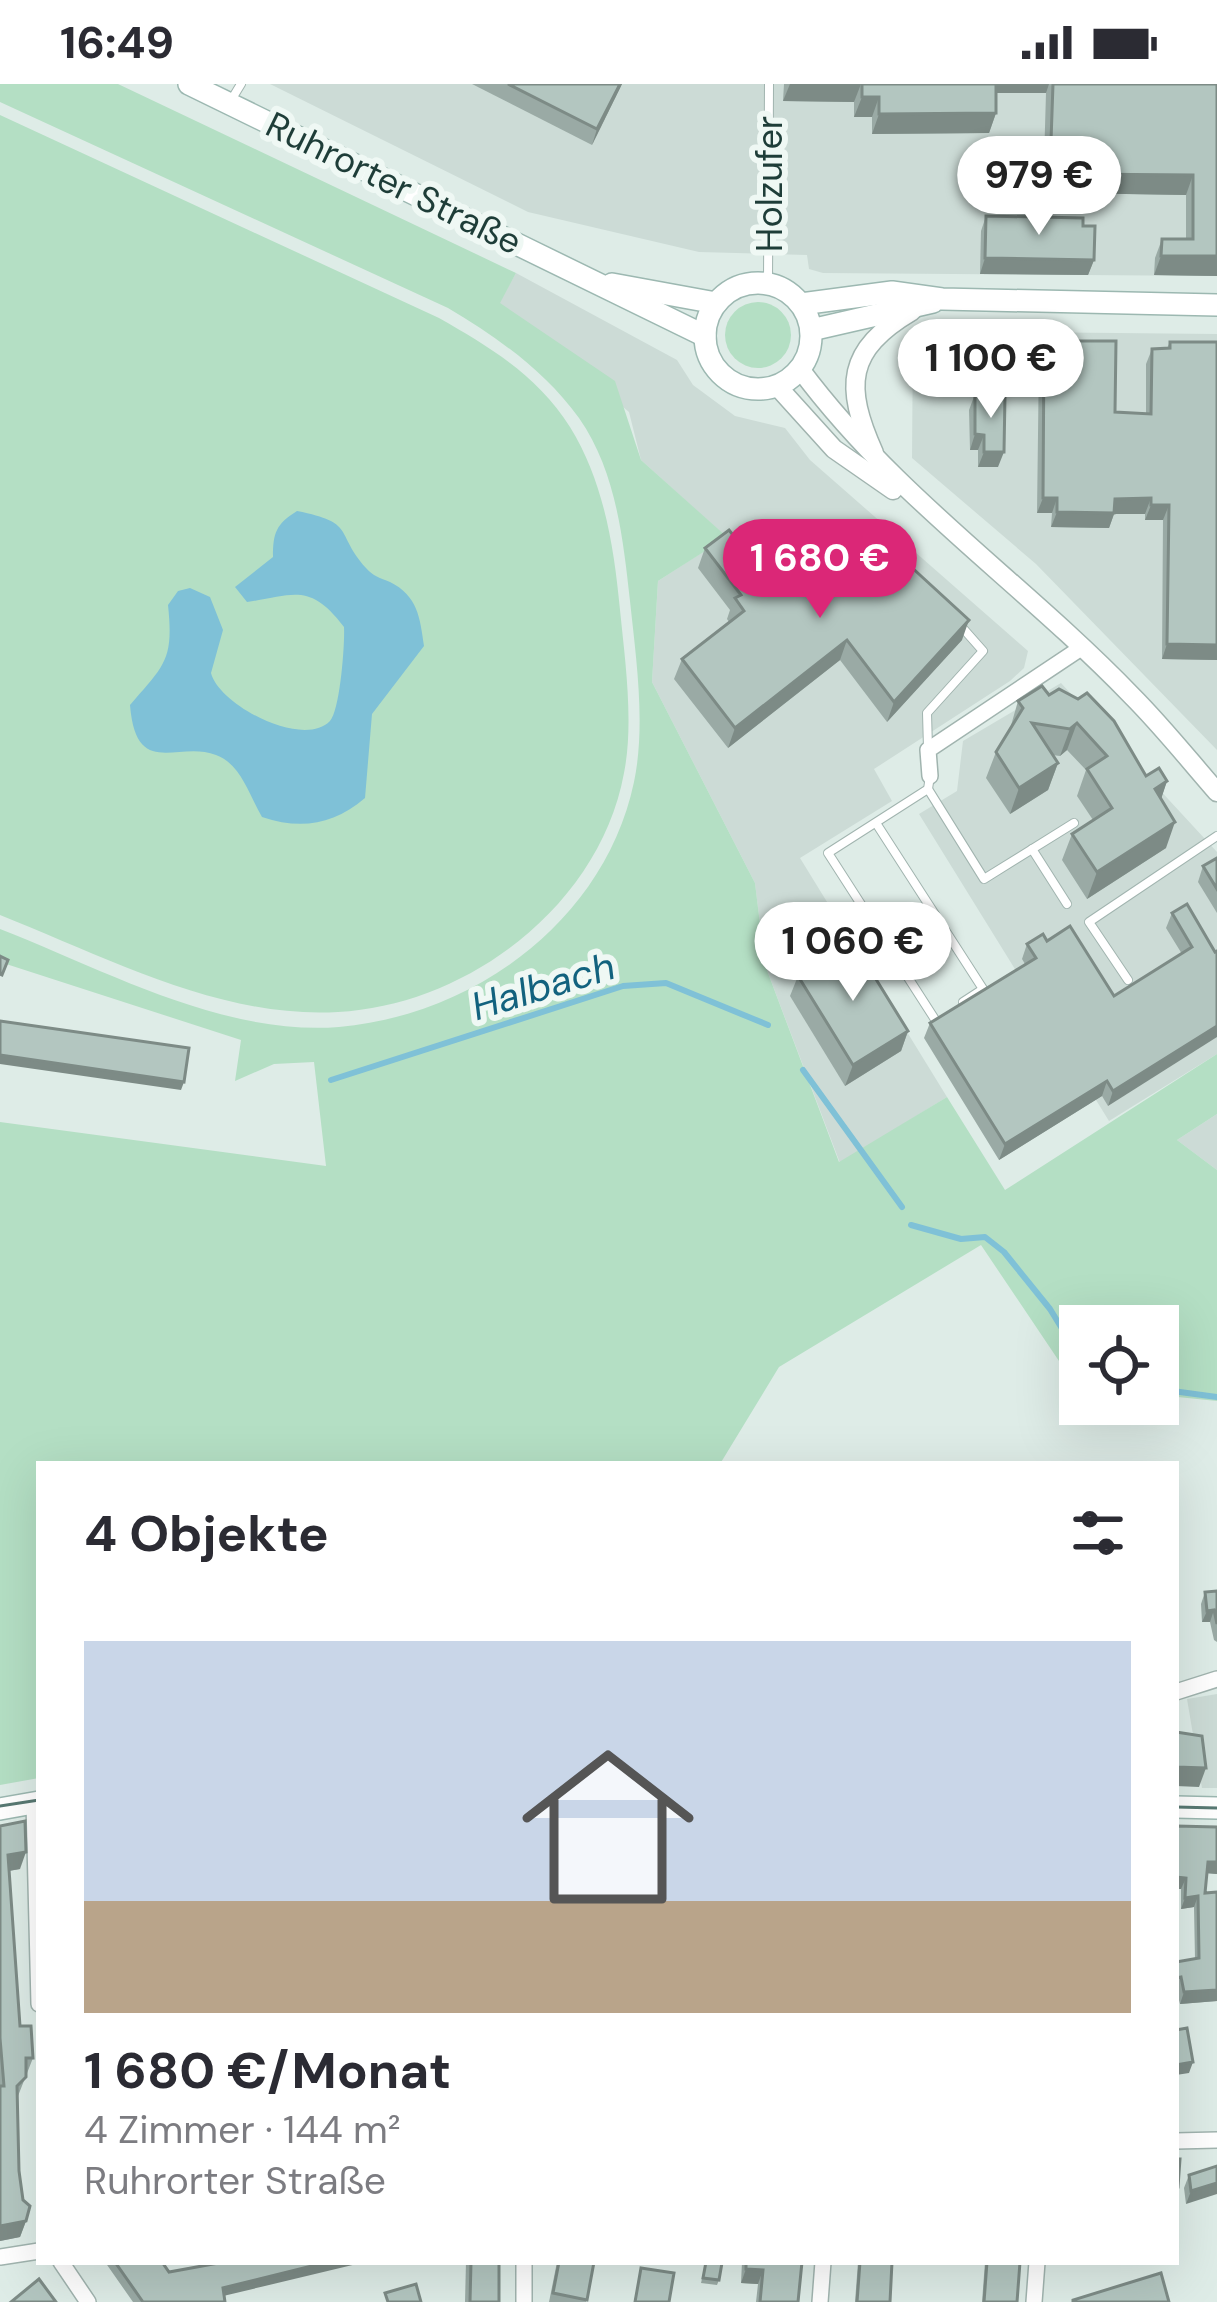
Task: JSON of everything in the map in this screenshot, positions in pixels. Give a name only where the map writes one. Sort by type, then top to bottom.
[{"type":"main road","name":"Ruhrorter Straße","points":[[189,84],[235,94],[705,336],[708,353],[728,380],[744,387],[777,386]]},
{"type":"main road","name":"Ruhrorter Straße","points":[[599,282],[716,304]]},
{"type":"main road","points":[[705,336],[716,304],[739,286],[768,284],[801,304],[812,330],[800,369],[777,386]]},
{"type":"main road","points":[[801,304],[892,292],[942,299],[1217,305]]},
{"type":"main road","points":[[812,330],[942,299]]},
{"type":"main road","points":[[0,1809],[36,1802]]},
{"type":"main road","points":[[1179,1807],[1217,1808]]},
{"type":"street","points":[[878,462],[856,414],[857,368],[874,338],[917,308]]},
{"type":"street","points":[[800,369],[846,432],[927,513],[1132,696],[1217,792]]},
{"type":"street","points":[[777,386],[834,449],[927,513]]},
{"type":"street","points":[[929,782],[928,750],[1081,648]]},
{"type":"street","points":[[1179,1691],[1217,1679]]},
{"type":"street","points":[[1179,2140],[1217,2140]]},
{"type":"street","points":[[0,2257],[36,2251]]},
{"type":"street","points":[[69,2265],[88,2302]]},
{"type":"street","points":[[524,2265],[524,2302]]},
{"type":"street","points":[[820,2302],[823,2265]]},
{"type":"street","points":[[1034,2302],[1037,2265]]},
{"type":"lane","name":"Holzufer","points":[[768,284],[769,84]]},
{"type":"lane","points":[[839,557],[865,533],[888,549]]},
{"type":"lane","points":[[928,750],[927,712],[982,651],[956,620]]},
{"type":"lane","points":[[876,824],[983,989],[933,1023],[828,854],[929,782],[984,879],[1074,824]]},
{"type":"lane","points":[[1129,980],[1089,922],[1217,836]]},
{"type":"lane","points":[[1032,849],[1067,904]]},
{"type":"shaded area","points":[[270,84],[1217,84],[1217,276],[823,273],[809,269],[807,255],[699,252],[528,212]]},
{"type":"shaded area","points":[[516,273],[677,360],[693,385],[735,416],[785,428],[810,460],[1028,651],[1024,668],[1010,681],[874,769],[892,801],[800,858],[947,1097],[840,1163],[765,965],[755,883],[652,682],[658,581],[726,537],[641,460],[629,412],[499,303]]},
{"type":"shaded area","points":[[913,331],[1217,334],[1217,750],[1036,564],[912,458]]},
{"type":"shaded area","points":[[1061,683],[1217,852],[1217,1054],[1109,1121],[919,814],[957,791],[963,741]]},
{"type":"shaded area","points":[[1217,1114],[1217,1170],[1177,1140]]},
{"type":"shaded area","points":[[1217,1694],[1217,1788],[1202,1788],[1187,1699]]},
{"type":"green space","points":[[0,84],[118,84],[516,273],[500,303],[615,381],[641,460],[727,537],[658,581],[652,682],[755,883],[765,965],[839,1162],[947,1097],[1005,1190],[1217,1054],[1217,1114],[1177,1140],[1217,1170],[1217,1401],[1179,1397],[1179,1305],[1059,1305],[1059,1361],[981,1245],[779,1367],[722,1461],[36,1461],[36,1779],[0,1785],[0,1122],[326,1166],[314,1062],[274,1064],[235,1081],[241,1040],[0,962],[0,929],[208,1011],[295,1027],[339,1027],[390,1019],[438,1003],[484,981],[527,952],[564,917],[595,877],[619,832],[638,760],[640,715],[624,553],[610,483],[592,438],[551,385],[502,343],[448,308],[0,102]]},
{"type":"green space","points":[[0,115],[439,318],[528,378],[557,409],[582,448],[606,516],[614,563],[628,692],[624,773],[610,821],[587,865],[557,905],[521,939],[479,968],[434,990],[387,1005],[294,1012],[251,1006],[165,982],[0,915]]},
{"type":"green space","points":[[758,302],[782,311],[791,335],[782,359],[758,368],[734,359],[725,335],[734,311]]},
{"type":"water","points":[[297,511],[337,525],[369,571],[407,594],[419,617],[424,646],[372,714],[365,798],[341,814],[303,824],[262,817],[225,759],[202,752],[150,750],[134,728],[130,705],[168,651],[168,605],[178,591],[190,588],[210,597],[223,630],[211,673],[229,698],[283,727],[317,728],[330,721],[339,691],[344,627],[311,597],[289,595],[247,602],[235,587],[273,557],[277,530]]},
{"type":"building","points":[[508,84],[620,84],[597,129]]},
{"type":"building","points":[[862,84],[996,84],[996,113],[879,114],[879,97],[862,97]]},
{"type":"building","points":[[1053,84],[1217,84],[1217,256],[1161,256],[1162,239],[1193,239],[1193,175],[1073,174],[1073,142],[1051,141]]},
{"type":"building","points":[[986,216],[1083,218],[1083,226],[1095,226],[1094,260],[985,258]]},
{"type":"building","points":[[1044,341],[1116,341],[1115,412],[1151,414],[1152,349],[1170,348],[1170,342],[1217,342],[1217,645],[1167,644],[1169,505],[1151,505],[1151,498],[1115,499],[1114,513],[1057,512],[1057,498],[1043,498]]},
{"type":"building","points":[[975,394],[1005,395],[1004,452],[984,452],[984,435],[975,434]]},
{"type":"building","points":[[729,530],[765,576],[824,531],[846,559],[872,531],[969,620],[894,702],[847,640],[735,728],[682,659],[744,611],[735,598],[741,595],[705,548]]},
{"type":"building","points":[[1042,686],[1049,695],[1059,689],[1078,699],[1087,693],[1114,721],[1146,776],[1159,768],[1167,781],[1155,789],[1175,822],[1097,872],[1072,834],[1112,808],[1087,769],[1107,756],[1077,723],[1070,729],[1032,723],[1058,763],[1019,788],[996,752],[1023,708],[1018,701]]},
{"type":"building","points":[[1217,858],[1217,889],[1203,866]]},
{"type":"building","points":[[1187,904],[1217,951],[1217,1026],[1113,1091],[1107,1081],[1005,1144],[930,1023],[1036,958],[1027,944],[1043,934],[1047,941],[1070,926],[1114,996],[1192,947],[1172,913]]},
{"type":"building","points":[[853,942],[908,1031],[853,1065],[798,976]]},
{"type":"building","points":[[0,1021],[189,1048],[184,1082],[0,1055]]},
{"type":"building","points":[[1217,1591],[1217,1624],[1214,1610],[1207,1611],[1205,1592]]},
{"type":"building","points":[[1179,1732],[1202,1736],[1206,1768],[1179,1767]]},
{"type":"building","points":[[25,1821],[26,1852],[8,1855],[20,2026],[31,2026],[33,2058],[26,2058],[26,2077],[17,2086],[19,2171],[23,2200],[30,2206],[26,2221],[0,2226],[0,2086],[4,2086],[0,1826]]},
{"type":"building","points":[[1179,1826],[1217,1827],[1217,1862],[1208,1862],[1205,1893],[1217,1892],[1217,1990],[1184,1992],[1179,1977],[1179,1961],[1199,1958],[1198,1896],[1185,1898],[1186,1878],[1179,1877]]},
{"type":"building","points":[[1187,2028],[1193,2062],[1179,2064],[1179,2029]]},
{"type":"building","points":[[1217,2166],[1217,2183],[1191,2191],[1189,2175]]},
{"type":"building","points":[[117,2265],[164,2265],[169,2272],[208,2265],[316,2265],[223,2288],[225,2302],[143,2302]]},
{"type":"building","points":[[471,2265],[499,2265],[499,2302],[470,2302]]},
{"type":"building","points":[[558,2265],[593,2265],[587,2300],[553,2293]]},
{"type":"building","points":[[705,2265],[722,2265],[719,2280],[703,2278]]},
{"type":"building","points":[[746,2265],[802,2265],[798,2302],[760,2302],[763,2270],[746,2269]]},
{"type":"building","points":[[860,2265],[892,2265],[890,2302],[857,2302]]},
{"type":"building","points":[[987,2265],[1020,2265],[1017,2302],[984,2302]]},
{"type":"building","points":[[641,2268],[674,2273],[669,2302],[635,2302]]},
{"type":"building","points":[[1161,2273],[1169,2302],[1073,2302],[1073,2300]]},
{"type":"building","points":[[39,2279],[56,2302],[11,2302]]},
{"type":"building","points":[[416,2284],[421,2302],[388,2302],[385,2293]]},
{"type":"waterway","name":"Halbach","points":[[331,1080],[623,986],[666,983],[768,1025]]},
{"type":"waterway","name":"Halbach","points":[[803,1070],[902,1207]]},
{"type":"waterway","name":"Halbach","points":[[911,1225],[961,1239],[985,1237],[1004,1252],[1059,1324]]},
{"type":"waterway","name":"Halbach","points":[[1179,1392],[1217,1397]]},
{"type":"tram line","points":[[0,1806],[36,1800]]},
{"type":"tram line","points":[[1179,1807],[1217,1808]]}]
